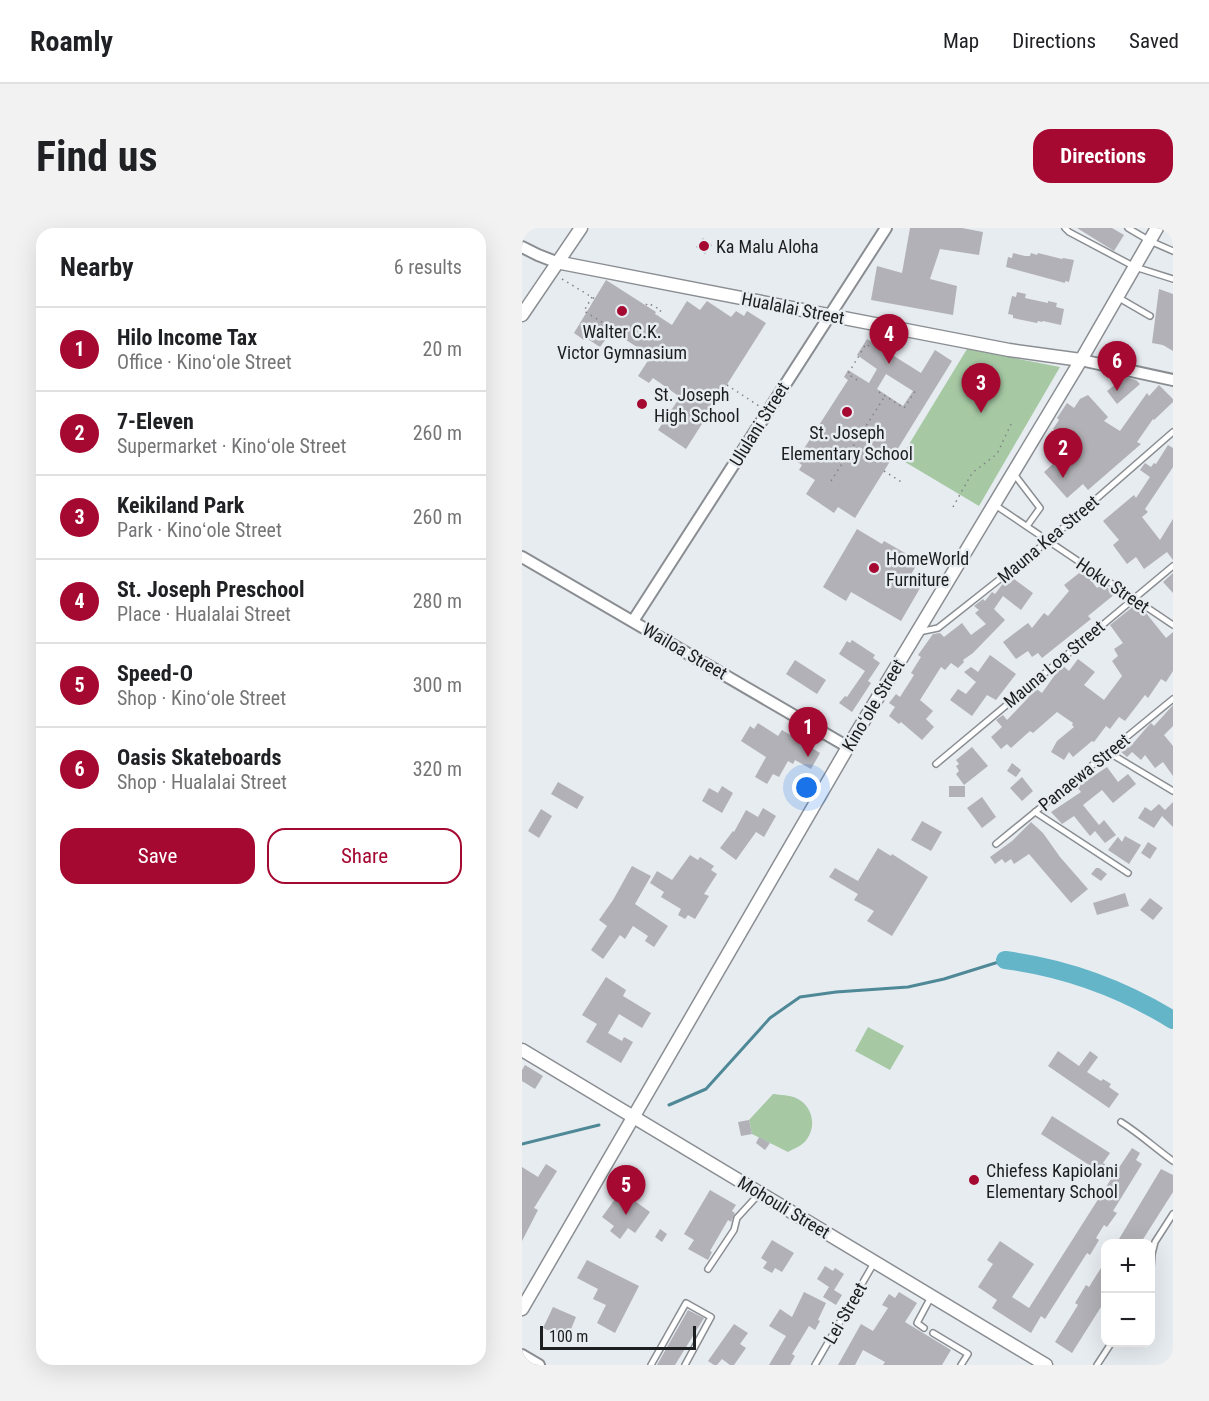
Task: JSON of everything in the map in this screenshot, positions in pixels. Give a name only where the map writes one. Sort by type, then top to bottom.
[{"type":"street","points":[[522,315],[580,228]]},
{"type":"street","name":"Ululani Street","points":[[633,621],[886,228]]},
{"type":"street","name":"Kinoʻole Street","points":[[522,1309],[848,747],[1081,360],[1157,228]]},
{"type":"street","name":"Hualalai Street","points":[[522,247],[538,255],[553,267],[1009,350],[1081,360],[1173,380]]},
{"type":"street","name":"Wailoa Street","points":[[522,557],[848,747]]},
{"type":"street","name":"Mohouli Street","points":[[522,1050],[1046,1365]]},
{"type":"street","points":[[522,1355],[539,1365]]},
{"type":"lane","points":[[1065,228],[1134,267],[1173,279]]},
{"type":"lane","points":[[1128,228],[1173,251]]},
{"type":"lane","points":[[1117,297],[1150,316]]},
{"type":"lane","name":"Mauna Kea Street","points":[[916,632],[938,628],[1048,541],[1173,432]]},
{"type":"lane","points":[[1013,473],[1040,508],[1027,526]]},
{"type":"lane","name":"Hoku Street","points":[[994,504],[1173,625]]},
{"type":"lane","name":"Mauna Loa Street","points":[[936,764],[1173,566]]},
{"type":"lane","name":"Panaewa Street","points":[[996,844],[1173,699]]},
{"type":"lane","points":[[1108,752],[1173,791]]},
{"type":"lane","points":[[1035,812],[1128,873]]},
{"type":"lane","points":[[1121,1122],[1173,1161]]},
{"type":"lane","points":[[708,1269],[734,1230],[737,1218],[760,1193]]},
{"type":"lane","points":[[1155,1242],[1173,1214]]},
{"type":"lane","name":"Lei Street","points":[[815,1365],[875,1261]]},
{"type":"lane","points":[[924,1328],[916,1323],[932,1296]]},
{"type":"lane","points":[[651,1365],[686,1303],[711,1317],[685,1365]]},
{"type":"lane","points":[[933,1333],[968,1354],[961,1365]]},
{"type":"lane","points":[[1097,1365],[1109,1347]]},
{"type":"path","points":[[553,267],[593,298],[584,311],[623,335]]},
{"type":"path","points":[[646,305],[648,303],[661,310],[658,316]]},
{"type":"path","points":[[857,380],[848,374],[866,344],[872,348]]},
{"type":"path","points":[[727,384],[767,412]]},
{"type":"path","points":[[879,392],[904,408],[916,390]]},
{"type":"path","points":[[831,481],[885,396]]},
{"type":"path","points":[[953,507],[972,473],[997,454],[1012,422]]},
{"type":"path","points":[[884,471],[903,483]]},
{"type":"green space","points":[[967,349],[1060,367],[979,506],[900,459]]},
{"type":"green space","points":[[868,1027],[904,1046],[890,1070],[855,1051]]},
{"type":"green space","points":[[773,1094],[796,1098],[806,1105],[811,1116],[812,1128],[807,1139],[788,1152],[752,1134],[749,1120]]},
{"type":"building","points":[[910,228],[962,228],[983,232],[979,255],[940,249],[930,279],[957,286],[953,315],[871,300],[877,266],[902,273]]},
{"type":"building","points":[[1077,228],[1112,228],[1124,235],[1114,251]]},
{"type":"building","name":"Ka Malu Aloha","points":[[703,238],[712,245],[705,254],[696,247]]},
{"type":"building","points":[[1013,253],[1030,256],[1031,253],[1037,255],[1038,253],[1074,260],[1069,282],[1065,281],[1065,283],[1006,267],[1008,257],[1012,258]]},
{"type":"building","points":[[606,280],[672,325],[687,301],[700,310],[707,301],[731,317],[736,311],[744,316],[747,311],[766,323],[686,449],[658,430],[680,397],[653,378],[649,383],[638,376],[651,356],[612,331],[600,347],[574,333]]},
{"type":"building","points":[[1159,289],[1173,294],[1173,351],[1163,345],[1152,343]]},
{"type":"building","points":[[1017,292],[1026,294],[1025,298],[1057,303],[1056,307],[1064,309],[1061,325],[1013,318],[1013,315],[1008,314],[1012,296],[1016,297]]},
{"type":"building","points":[[867,339],[921,373],[935,350],[952,361],[855,518],[838,507],[834,513],[806,494],[815,480],[799,470],[802,465],[796,461],[848,380],[844,377],[848,370],[869,383],[877,369],[857,355]],"holes":[[[886,374],[913,391],[903,406],[877,389]]]},
{"type":"building","points":[[1125,377],[1136,380],[1140,384],[1117,404],[1107,391]]},
{"type":"building","points":[[1159,385],[1173,399],[1173,402],[1153,419],[1137,442],[1141,444],[1088,490],[1083,484],[1067,498],[1044,472],[1061,457],[1053,448],[1060,443],[1055,440],[1059,433],[1053,429],[1067,403],[1074,408],[1080,399],[1088,395],[1108,417],[1104,421],[1120,431],[1147,393],[1149,396]]},
{"type":"building","points":[[1168,445],[1173,448],[1173,467],[1145,509],[1148,512],[1142,517],[1160,540],[1173,519],[1173,560],[1167,552],[1144,569],[1136,557],[1127,564],[1113,545],[1119,540],[1103,521],[1134,495],[1136,498],[1150,477],[1140,470],[1145,463],[1151,467],[1154,463],[1156,464]]},
{"type":"building","name":"HomeWorld Furniture","points":[[857,529],[882,544],[884,541],[919,561],[910,576],[923,583],[901,621],[851,592],[846,601],[823,587]]},
{"type":"building","points":[[1083,570],[1097,588],[1103,584],[1115,594],[1088,616],[1091,619],[1042,658],[1038,653],[1032,657],[1028,651],[1016,659],[1003,642],[1028,623],[1032,628],[1044,613],[1048,616],[1069,591],[1064,585]]},
{"type":"building","points":[[1173,573],[1173,593],[1163,582]]},
{"type":"building","points":[[1014,579],[1033,593],[1021,610],[1003,596],[994,609],[1005,620],[973,653],[963,660],[964,662],[958,668],[951,663],[945,670],[941,667],[920,700],[933,711],[926,719],[934,727],[922,740],[901,722],[899,724],[889,716],[895,707],[889,703],[896,694],[900,697],[914,675],[911,673],[921,657],[918,655],[933,634],[940,633],[944,637],[962,623],[971,635],[986,624],[975,613],[979,610],[974,606],[983,599],[985,601],[992,592],[995,594],[1005,581],[1009,584]]},
{"type":"building","points":[[1135,605],[1146,613],[1166,638],[1173,632],[1173,671],[1166,682],[1161,679],[1148,698],[1145,695],[1125,721],[1119,717],[1110,729],[1106,726],[1094,742],[1092,741],[1073,757],[1069,752],[1064,760],[1051,752],[1057,741],[1074,727],[1073,723],[1057,712],[1011,748],[1007,744],[1001,749],[991,737],[1002,727],[996,720],[1003,715],[1007,720],[1035,688],[1042,693],[1062,665],[1069,671],[1078,659],[1095,672],[1084,685],[1104,700],[1122,676],[1112,661],[1118,656],[1114,649],[1123,643],[1110,625]]},
{"type":"building","points":[[852,640],[875,655],[873,658],[880,663],[868,681],[871,683],[852,712],[839,703],[845,696],[847,697],[865,671],[839,654],[847,641],[850,643]]},
{"type":"building","points":[[990,655],[1016,674],[996,700],[987,695],[972,716],[950,700],[958,689],[966,694],[976,682],[964,672],[971,667],[978,672]]},
{"type":"building","points":[[795,660],[826,680],[817,694],[786,674]]},
{"type":"building","points":[[1173,705],[1173,726],[1164,735],[1173,746],[1173,776],[1163,762],[1155,768],[1145,755],[1141,760],[1132,752],[1127,757],[1119,750],[1126,744],[1129,748],[1151,723],[1154,726]]},
{"type":"building","points":[[758,723],[778,736],[782,730],[820,753],[811,769],[795,760],[793,764],[788,761],[779,777],[773,774],[767,784],[755,777],[766,757],[741,741],[750,726],[754,729]]},
{"type":"building","points":[[972,747],[988,766],[964,785],[956,774],[959,771],[956,766],[959,764],[956,760]]},
{"type":"building","points":[[1012,763],[1021,770],[1016,777],[1007,771]]},
{"type":"building","points":[[1107,767],[1118,782],[1128,774],[1136,784],[1113,803],[1102,790],[1083,805],[1099,825],[1104,820],[1116,835],[1105,843],[1095,831],[1090,836],[1074,816],[1062,824],[1051,812],[1081,792],[1077,787]]},
{"type":"building","points":[[1022,777],[1033,791],[1022,801],[1010,788]]},
{"type":"building","points":[[558,782],[584,797],[577,809],[551,794]]},
{"type":"building","points":[[722,786],[733,793],[722,813],[702,801],[709,788],[718,793]]},
{"type":"building","points":[[949,786],[965,786],[965,797],[949,797]]},
{"type":"building","points":[[982,797],[996,817],[982,828],[967,808]]},
{"type":"building","points":[[1173,802],[1173,827],[1162,816],[1154,828],[1138,818],[1145,807],[1151,811],[1159,804],[1165,810]]},
{"type":"building","points":[[763,808],[776,816],[764,837],[756,832],[736,860],[720,848],[734,832],[746,810],[758,817]]},
{"type":"building","points":[[541,809],[552,816],[539,838],[528,831]]},
{"type":"building","points":[[922,821],[942,832],[931,851],[911,840]]},
{"type":"building","points":[[1031,822],[1043,833],[1088,889],[1071,903],[1029,854],[1014,864],[1011,859],[1005,863],[1002,859],[995,864],[990,857],[1012,841]]},
{"type":"building","points":[[1125,836],[1141,845],[1129,864],[1108,850],[1118,837],[1122,842]]},
{"type":"building","points":[[1148,842],[1157,848],[1150,859],[1141,853]]},
{"type":"building","points":[[878,848],[891,856],[892,854],[928,877],[892,936],[867,921],[874,911],[854,900],[858,894],[829,877],[835,868],[858,881]]},
{"type":"building","points":[[690,855],[698,860],[700,857],[714,866],[711,870],[717,874],[704,894],[709,896],[695,919],[688,915],[685,919],[678,915],[681,909],[661,897],[664,892],[650,883],[657,871],[672,880]]},
{"type":"building","points":[[632,866],[651,876],[635,904],[668,926],[654,947],[645,941],[648,936],[633,926],[625,939],[620,935],[603,959],[591,950],[607,926],[599,920]]},
{"type":"building","points":[[1096,868],[1107,874],[1101,881],[1091,874]]},
{"type":"building","points":[[1125,893],[1129,906],[1097,915],[1093,903]]},
{"type":"building","points":[[1150,898],[1163,908],[1153,920],[1140,910]]},
{"type":"building","points":[[606,977],[626,990],[623,996],[651,1013],[642,1028],[619,1014],[608,1033],[622,1041],[624,1037],[633,1042],[621,1063],[586,1042],[597,1024],[582,1015]]},
{"type":"building","points":[[1058,1051],[1079,1066],[1090,1051],[1098,1057],[1087,1072],[1111,1084],[1109,1087],[1119,1094],[1109,1108],[1048,1066]]},
{"type":"building","points":[[525,1065],[543,1076],[535,1089],[522,1081],[522,1070]]},
{"type":"building","points":[[1052,1116],[1110,1153],[1103,1163],[1116,1172],[1132,1148],[1140,1153],[1136,1160],[1142,1164],[1113,1211],[1117,1213],[1107,1227],[1104,1225],[1096,1238],[1099,1240],[1090,1255],[1087,1253],[1045,1319],[1041,1316],[1031,1333],[992,1308],[997,1300],[978,1287],[993,1264],[987,1260],[1000,1241],[1034,1264],[1012,1297],[1029,1308],[1111,1179],[1041,1134]]},
{"type":"building","points":[[749,1120],[752,1134],[741,1136],[738,1122]]},
{"type":"building","points":[[759,1137],[770,1143],[765,1150],[756,1143]]},
{"type":"building","points":[[546,1164],[557,1171],[534,1208],[538,1210],[522,1241],[522,1167],[538,1177]]},
{"type":"building","points":[[1161,1169],[1173,1175],[1173,1192],[1143,1239],[1119,1239]]},
{"type":"building","points":[[710,1190],[736,1205],[732,1211],[735,1213],[731,1222],[728,1220],[710,1251],[712,1252],[708,1260],[688,1249],[694,1240],[684,1234]]},
{"type":"building","points":[[621,1191],[650,1212],[635,1233],[628,1228],[620,1239],[610,1231],[614,1226],[602,1217]]},
{"type":"building","points":[[660,1229],[667,1234],[662,1242],[655,1237]]},
{"type":"building","points":[[772,1240],[794,1253],[782,1272],[775,1268],[772,1273],[763,1268],[767,1262],[761,1258]]},
{"type":"building","points":[[587,1260],[639,1286],[615,1333],[597,1323],[606,1305],[593,1299],[598,1289],[577,1278]]},
{"type":"building","points":[[825,1266],[833,1271],[835,1268],[844,1274],[834,1290],[842,1295],[836,1305],[823,1297],[829,1287],[817,1279]]},
{"type":"building","points":[[1101,1268],[1101,1307],[1072,1353],[1055,1342],[1078,1305],[1075,1303],[1086,1285],[1089,1287]]},
{"type":"building","points":[[804,1292],[826,1303],[818,1320],[820,1321],[815,1330],[809,1326],[792,1354],[795,1356],[790,1365],[769,1365],[786,1336],[769,1326],[780,1309],[792,1317]]},
{"type":"building","points":[[899,1292],[917,1303],[905,1322],[951,1350],[942,1365],[883,1365],[885,1362],[863,1350],[855,1365],[838,1365],[861,1324],[873,1331],[888,1308],[882,1305],[889,1294],[895,1298]]},
{"type":"building","points":[[553,1307],[576,1317],[567,1339],[543,1328]]},
{"type":"building","points":[[688,1310],[704,1318],[675,1365],[657,1365]]},
{"type":"building","points":[[734,1324],[748,1333],[740,1344],[746,1348],[734,1365],[722,1359],[714,1365],[708,1361]]},
{"type":"waterway","points":[[669,1105],[706,1089],[770,1018],[800,997],[908,987],[944,979],[1005,960]]},
{"type":"waterway","points":[[1005,960],[1050,968],[1092,981],[1133,998],[1173,1020]]},
{"type":"waterway","points":[[522,1144],[599,1125]]},
{"type":"place","name":"Ka Malu Aloha","points":[[704,246]]},
{"type":"place","name":"Walter C.K. Victor Gymnasium","points":[[622,311]]},
{"type":"place","name":"St. Joseph Preschool","points":[[889,364]]},
{"type":"place","name":"Oasis Skateboards","points":[[1117,391]]},
{"type":"place","name":"St. Joseph High School","points":[[642,404]]},
{"type":"place","name":"St. Joseph Elementary School","points":[[847,412]]},
{"type":"place","name":"Keikiland Park","points":[[981,413]]},
{"type":"place","name":"7-Eleven","points":[[1063,478]]},
{"type":"place","name":"HomeWorld Furniture","points":[[874,568]]},
{"type":"place","name":"Hilo Income Tax","points":[[808,757]]},
{"type":"place","name":"Chiefess Kapiolani Elementary School","points":[[974,1180]]},
{"type":"place","name":"Speed-O","points":[[626,1215]]}]
